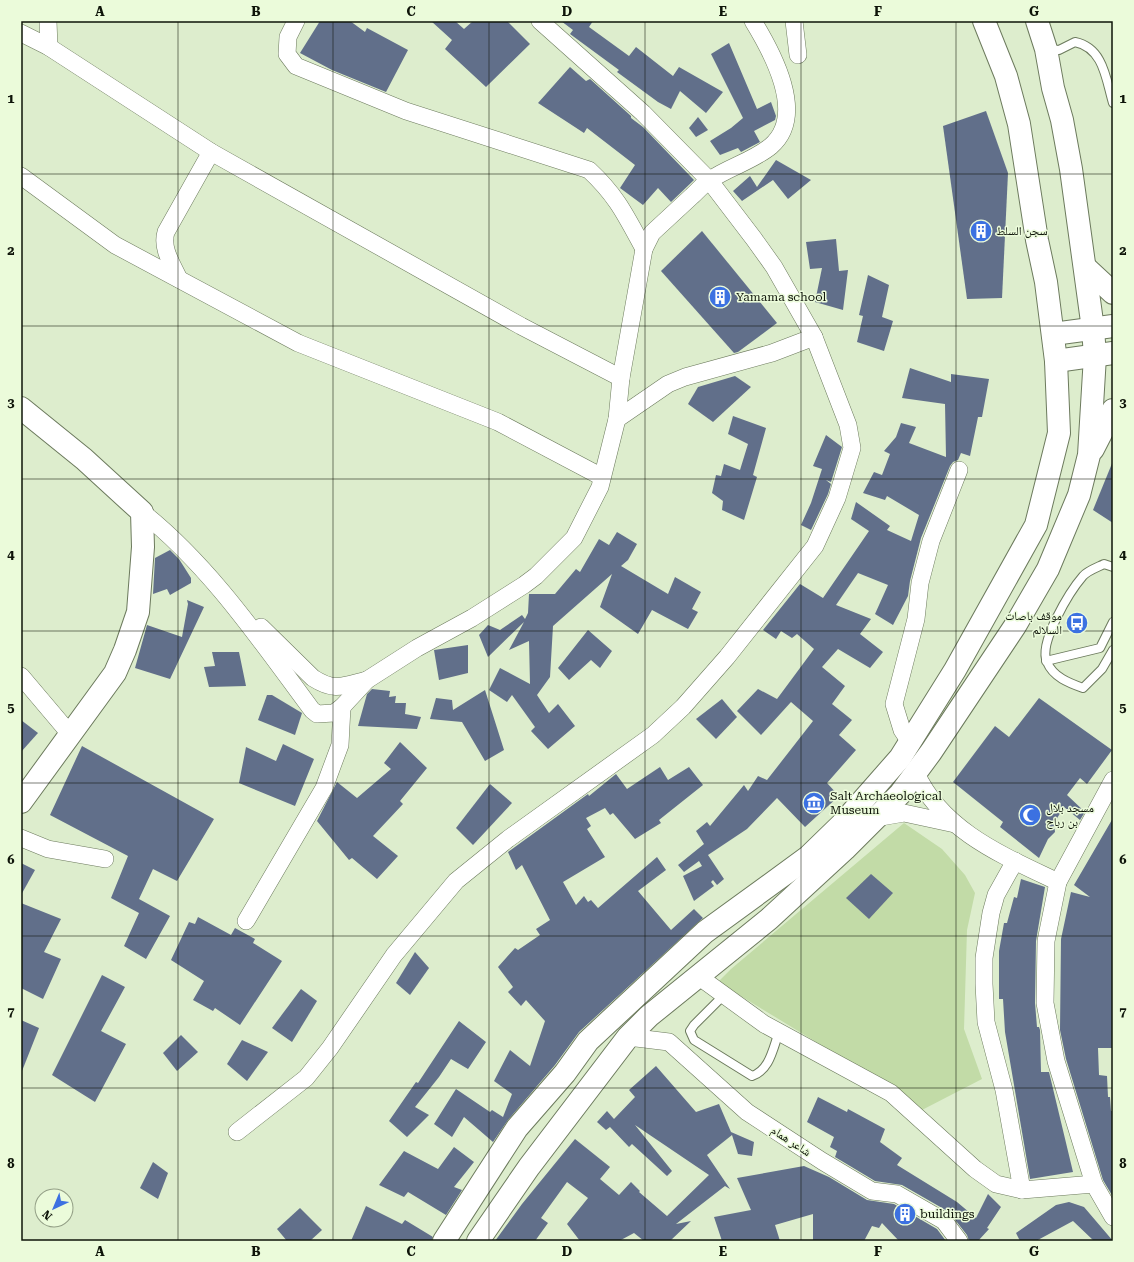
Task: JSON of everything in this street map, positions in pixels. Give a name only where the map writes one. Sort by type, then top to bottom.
[{"type":"main road","points":[[444,1241],[517,1128],[565,1073],[588,1041],[705,932],[808,857],[842,824],[900,758],[955,670],[1036,525],[1059,433],[1056,361],[1046,282],[1037,240],[1019,124],[1006,76],[984,21]]},
{"type":"main road","points":[[478,1241],[529,1167],[628,1037],[649,1016],[768,919],[845,849],[900,794],[916,773],[1015,626],[1048,569],[1079,494],[1089,455],[1104,355],[1103,328],[1085,266],[1071,169],[1062,120],[1053,88],[1046,49],[1037,21]]},
{"type":"main road","points":[[1085,266],[1113,293]]},
{"type":"main road","points":[[1053,334],[1103,328]]},
{"type":"main road","points":[[1056,361],[1104,355]]},
{"type":"main road","points":[[21,408],[84,459],[142,512],[143,547],[138,612],[115,673],[21,802]]},
{"type":"main road","points":[[1089,455],[1113,410]]},
{"type":"main road","points":[[676,960],[698,976]]},
{"type":"street","points":[[48,21],[48,47]]},
{"type":"street","points":[[296,21],[288,37],[287,54],[296,66],[406,111],[589,170],[612,193],[644,249]]},
{"type":"street","points":[[237,1132],[306,1078],[330,1048],[394,955],[456,881],[508,839],[666,724],[727,658],[815,546],[837,498],[852,448],[848,425],[814,338],[774,267],[709,180],[644,113],[540,21]]},
{"type":"street","points":[[142,512],[171,536],[222,592],[312,710],[317,714],[334,712],[342,707],[367,680],[417,648],[472,618],[536,576],[574,538],[594,500],[602,477],[618,419],[621,378],[644,249],[652,233],[709,180],[759,155],[772,145],[782,131],[787,115],[787,98],[772,57],[753,21]]},
{"type":"street","points":[[794,21],[798,55]]},
{"type":"street","points":[[21,33],[48,47],[210,152],[521,326],[621,378]]},
{"type":"street","points":[[179,279],[166,251],[164,239],[166,232],[210,152]]},
{"type":"street","points":[[21,176],[115,245],[307,347],[505,425],[602,477]]},
{"type":"street","points":[[618,419],[654,393],[674,382],[772,353],[814,338]]},
{"type":"street","points":[[910,742],[902,730],[894,704],[916,619],[920,583],[931,541],[959,470]]},
{"type":"street","points":[[222,592],[238,605],[318,681],[330,687],[338,687],[367,680]]},
{"type":"street","points":[[21,676],[70,734]]},
{"type":"street","points":[[246,921],[324,788],[340,745],[342,707]]},
{"type":"street","points":[[916,773],[924,791],[955,824],[992,850],[1058,882]]},
{"type":"street","points":[[1113,780],[1058,882],[1046,941],[1045,1004],[1056,1061],[1094,1184],[1113,1217]]},
{"type":"street","points":[[875,818],[904,813],[955,824]]},
{"type":"street","points":[[21,838],[48,849],[105,859]]},
{"type":"street","points":[[1015,861],[996,895],[990,913],[984,958],[984,984],[986,1022],[1004,1090],[1022,1190]]},
{"type":"street","points":[[698,976],[725,994],[751,1015],[779,1032],[882,1087],[904,1103],[985,1178],[1003,1186],[1022,1190],[1058,1189],[1094,1184]]},
{"type":"street","name":"شاعر همام","points":[[628,1037],[670,1042],[747,1112],[822,1161],[872,1191],[897,1194],[944,1221],[959,1241]]},
{"type":"lane","points":[[1046,49],[1059,50],[1075,42],[1080,43],[1091,50],[1102,61],[1113,103]]},
{"type":"lane","points":[[1113,567],[1104,564],[1084,575],[1050,631],[1046,644],[1046,661],[1062,680],[1083,688],[1102,669],[1113,650]]},
{"type":"lane","points":[[1046,661],[1100,648],[1113,622]]},
{"type":"lane","points":[[725,994],[694,1025],[690,1031],[694,1040],[752,1076],[767,1065],[779,1032]]},
{"type":"green space","points":[[904,823],[942,849],[965,875],[975,893],[967,930],[964,1029],[982,1079],[920,1111],[821,1045],[718,982],[731,969]]},
{"type":"building","points":[[320,21],[350,21],[365,32],[367,28],[408,50],[386,92],[332,70],[300,53]]},
{"type":"building","points":[[431,21],[455,21],[464,29],[473,21],[507,21],[530,44],[486,87],[445,49],[452,40]]},
{"type":"building","points":[[561,21],[593,21],[589,27],[629,56],[636,47],[673,76],[679,67],[723,92],[706,113],[680,91],[671,109],[658,102],[617,72],[619,70],[570,34],[573,30]]},
{"type":"building","points":[[729,43],[757,109],[771,102],[776,116],[775,120],[754,131],[760,142],[741,152],[738,148],[720,155],[710,141],[731,128],[743,118],[711,54]]},
{"type":"building","points":[[570,67],[586,81],[590,79],[631,116],[631,118],[643,127],[694,180],[671,202],[658,188],[643,205],[620,188],[635,165],[587,128],[584,133],[538,103]]},
{"type":"building","name":"سجن السلط","points":[[986,111],[1008,173],[1002,298],[967,299],[943,126]]},
{"type":"building","points":[[698,117],[708,130],[696,137],[689,128]]},
{"type":"building","points":[[776,160],[811,180],[788,199],[773,180],[742,201],[733,191],[750,176],[757,187]]},
{"type":"building","name":"Yamama school","points":[[702,231],[777,323],[738,352],[734,353],[661,271]]},
{"type":"building","points":[[836,239],[839,271],[848,270],[843,310],[815,302],[822,268],[810,269],[806,242]]},
{"type":"building","points":[[868,275],[889,285],[882,317],[893,321],[884,351],[857,342],[863,316],[859,315]]},
{"type":"building","points":[[910,368],[951,382],[951,374],[989,379],[982,417],[978,417],[970,456],[961,453],[958,460],[953,462],[950,466],[921,538],[910,581],[908,596],[893,625],[875,614],[888,585],[858,573],[836,605],[871,619],[860,634],[883,652],[870,668],[838,649],[822,667],[845,686],[832,704],[852,720],[839,735],[856,750],[827,783],[839,796],[805,827],[777,798],[747,829],[708,855],[724,879],[717,885],[713,880],[711,882],[714,886],[694,901],[683,876],[702,866],[699,861],[684,872],[678,865],[704,844],[696,831],[707,822],[710,826],[744,785],[748,791],[758,776],[767,780],[813,721],[791,702],[761,735],[737,711],[758,689],[777,699],[814,649],[797,634],[792,638],[781,631],[776,639],[763,630],[800,584],[823,598],[869,531],[851,519],[856,502],[890,526],[887,530],[911,541],[919,515],[887,496],[885,500],[863,493],[874,472],[882,475],[890,454],[884,451],[896,437],[901,423],[916,427],[909,443],[946,457],[945,404],[902,398]]},
{"type":"building","points":[[735,376],[751,387],[713,422],[688,404],[698,387]]},
{"type":"building","points":[[733,416],[766,428],[753,475],[757,477],[744,520],[722,510],[723,501],[712,493],[716,475],[721,476],[724,464],[740,470],[748,444],[728,434]]},
{"type":"building","points":[[826,435],[842,447],[831,482],[826,480],[831,484],[828,494],[811,530],[801,525],[811,503],[822,469],[813,466]]},
{"type":"building","points":[[1113,461],[1113,523],[1093,510]]},
{"type":"building","points":[[617,532],[637,544],[628,560],[621,566],[668,594],[675,577],[701,592],[692,609],[698,612],[688,629],[652,610],[638,634],[600,607],[612,574],[553,626],[550,677],[537,695],[549,713],[558,704],[575,726],[548,749],[531,731],[535,727],[512,695],[507,702],[489,690],[500,668],[530,684],[529,641],[509,650],[524,622],[488,657],[479,635],[488,625],[500,630],[522,615],[525,619],[528,613],[529,594],[555,594],[576,569],[580,572],[599,539],[609,545]]},
{"type":"building","points":[[170,550],[179,559],[191,578],[191,583],[170,595],[167,589],[153,594],[155,558]]},
{"type":"building","points":[[187,600],[204,607],[170,679],[135,668],[147,625],[182,637],[188,604]]},
{"type":"building","points":[[588,630],[612,651],[600,668],[591,660],[569,680],[558,668]]},
{"type":"building","points":[[468,645],[468,673],[439,680],[434,650]]},
{"type":"building","points":[[212,652],[239,652],[246,686],[209,687],[204,667],[215,666]]},
{"type":"building","points":[[372,689],[390,691],[389,697],[396,696],[395,703],[406,703],[405,714],[421,717],[417,729],[358,726],[367,694]]},
{"type":"building","points":[[485,690],[504,750],[485,761],[462,722],[430,719],[436,698],[452,700],[453,710]]},
{"type":"building","points":[[267,695],[272,695],[302,713],[295,735],[258,720]]},
{"type":"building","points":[[1039,698],[1112,750],[1087,784],[1080,778],[1067,795],[1085,812],[1080,820],[1064,807],[1054,823],[1055,832],[1048,839],[1039,858],[1000,827],[1003,822],[953,782],[995,726],[1009,737]]},
{"type":"building","points":[[722,699],[737,717],[716,739],[696,719]]},
{"type":"building","points":[[21,720],[38,733],[21,752]]},
{"type":"building","points":[[400,742],[427,768],[400,801],[403,804],[373,836],[398,856],[377,879],[352,858],[349,860],[317,821],[337,782],[357,798],[391,769],[384,763]]},
{"type":"building","points":[[283,744],[314,759],[295,806],[239,783],[246,747],[276,761]]},
{"type":"building","points":[[82,746],[214,819],[177,881],[153,869],[139,899],[170,916],[146,959],[124,946],[139,913],[111,898],[128,856],[50,815]]},
{"type":"building","points":[[660,767],[668,780],[689,767],[703,785],[659,820],[661,823],[635,839],[613,813],[610,815],[605,808],[586,818],[591,826],[587,829],[605,857],[563,882],[576,905],[584,896],[588,902],[591,900],[598,908],[657,857],[666,870],[638,891],[671,930],[694,909],[703,918],[579,1032],[555,1065],[508,1120],[493,1142],[464,1117],[452,1137],[434,1124],[456,1089],[490,1112],[492,1110],[503,1117],[512,1094],[494,1081],[510,1050],[530,1066],[545,1021],[526,1000],[521,1006],[508,992],[513,987],[498,967],[515,948],[518,950],[540,935],[536,929],[550,920],[522,865],[516,870],[508,852],[588,794],[589,796],[616,774],[627,789]]},
{"type":"building","points":[[490,784],[512,803],[473,845],[456,828]]},
{"type":"building","points":[[1113,818],[1113,1048],[1098,1048],[1099,1075],[1107,1076],[1108,1097],[1110,1097],[1111,1111],[1113,1111],[1113,1197],[1103,1180],[1066,1059],[1060,1030],[1061,939],[1071,892],[1090,897],[1074,885]]},
{"type":"building","points":[[21,863],[35,870],[21,895]]},
{"type":"building","points":[[871,874],[893,893],[869,919],[846,898]]},
{"type":"building","points":[[1021,879],[1045,887],[1036,941],[1035,1003],[1037,1027],[1039,1027],[1040,1030],[1041,1072],[1049,1072],[1073,1172],[1030,1179],[1005,1032],[1003,999],[999,999],[999,951],[1004,923],[1007,923],[1014,897],[1017,898]]},
{"type":"building","points":[[21,903],[61,919],[44,952],[61,959],[43,999],[21,988]]},
{"type":"building","points":[[198,917],[231,935],[235,928],[255,939],[253,943],[282,961],[240,1025],[215,1008],[213,1011],[193,1000],[204,981],[171,960],[189,922],[195,924]]},
{"type":"building","points":[[415,952],[429,968],[410,995],[396,983]]},
{"type":"building","points":[[102,975],[125,987],[101,1031],[126,1044],[95,1102],[52,1075]]},
{"type":"building","points":[[301,989],[317,1001],[292,1042],[272,1028]]},
{"type":"building","points":[[21,1020],[39,1028],[22,1071],[21,1071]]},
{"type":"building","points":[[459,1021],[486,1042],[468,1069],[451,1059],[415,1107],[429,1115],[407,1137],[389,1121],[416,1082],[418,1083]]},
{"type":"building","points":[[181,1035],[198,1052],[177,1071],[163,1053]]},
{"type":"building","points":[[242,1040],[268,1052],[247,1081],[227,1064]]},
{"type":"building","points":[[656,1066],[696,1112],[719,1104],[731,1132],[754,1142],[752,1156],[738,1154],[732,1135],[707,1155],[730,1189],[725,1186],[676,1224],[691,1221],[670,1241],[644,1241],[634,1233],[619,1241],[580,1241],[567,1224],[588,1198],[567,1182],[541,1218],[548,1223],[535,1241],[495,1241],[522,1204],[575,1139],[610,1167],[600,1179],[619,1195],[631,1182],[640,1191],[639,1192],[667,1216],[709,1175],[635,1125],[672,1171],[667,1176],[632,1144],[629,1147],[610,1127],[606,1130],[597,1122],[607,1111],[614,1119],[635,1097],[629,1090]]},
{"type":"building","points":[[818,1097],[847,1112],[848,1109],[885,1129],[880,1142],[902,1158],[897,1165],[957,1202],[976,1218],[988,1194],[1001,1207],[987,1228],[989,1229],[978,1241],[969,1241],[967,1235],[949,1212],[902,1185],[875,1181],[835,1157],[837,1151],[830,1147],[834,1137],[807,1122]]},
{"type":"building","points":[[454,1147],[474,1162],[454,1187],[462,1190],[446,1215],[408,1192],[404,1197],[379,1185],[404,1151],[438,1169]]},
{"type":"building","points":[[153,1162],[168,1173],[158,1199],[140,1188]]},
{"type":"building","points":[[804,1166],[829,1177],[867,1200],[894,1204],[937,1229],[946,1241],[899,1241],[882,1223],[879,1228],[872,1226],[864,1241],[813,1241],[813,1214],[775,1225],[780,1241],[722,1241],[714,1217],[751,1210],[737,1178]]},
{"type":"building","points":[[1069,1202],[1084,1207],[1113,1241],[1094,1241],[1073,1221],[1036,1241],[1020,1241],[1016,1233],[1056,1205]]},
{"type":"building","points":[[366,1206],[402,1224],[405,1220],[433,1237],[432,1241],[351,1241]]},
{"type":"building","points":[[300,1208],[322,1230],[310,1241],[287,1241],[277,1229]]},
{"type":"place","name":"سجن السلط","points":[[981,231]]},
{"type":"place","name":"Yamama school","points":[[720,297]]},
{"type":"place","name":"موقف باصات السلالم","points":[[1077,623]]},
{"type":"place","name":"Salt Archaeological Museum","points":[[814,803]]},
{"type":"place","name":"مسجد بلال بن رباح","points":[[1030,815]]},
{"type":"place","name":"buildings","points":[[905,1214]]}]
